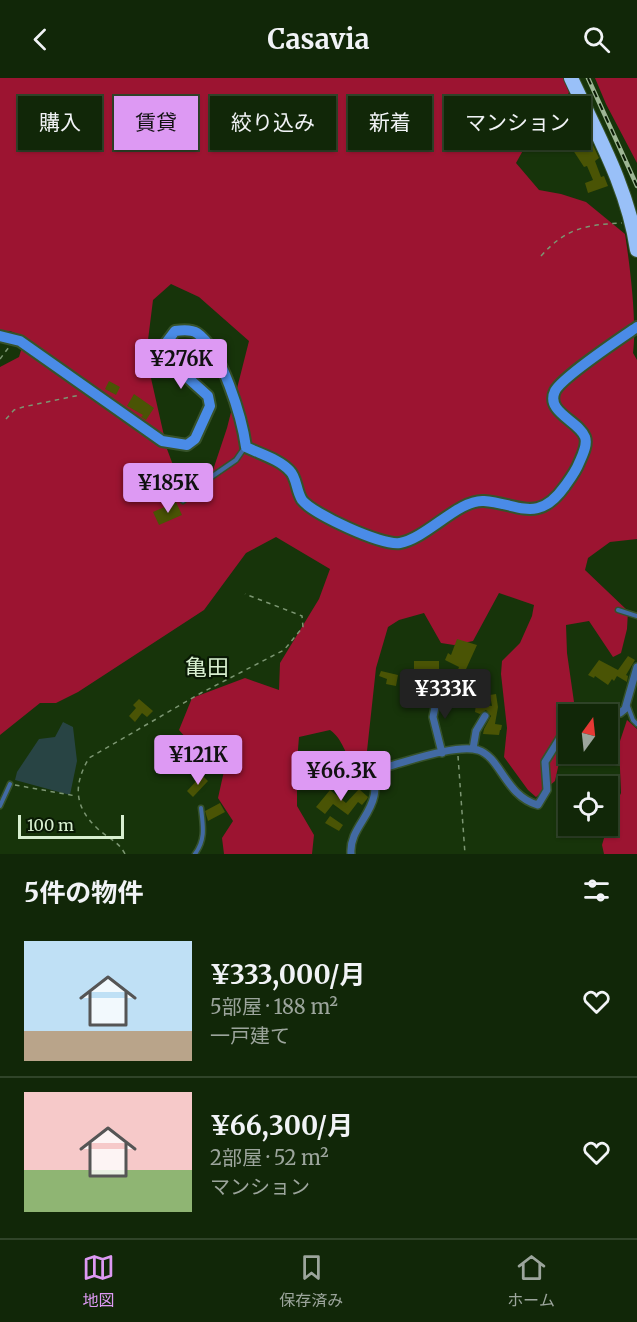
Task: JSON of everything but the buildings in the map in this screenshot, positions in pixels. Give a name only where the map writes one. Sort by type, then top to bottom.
[{"type":"highway","points":[[571,78],[621,185],[633,222],[637,250]]},
{"type":"street","points":[[0,336],[14,339],[162,441],[187,445],[195,439],[210,406],[208,396],[166,358],[166,344],[175,332],[196,331],[207,342],[230,385],[246,447],[280,463],[291,472],[302,500],[339,525],[386,542],[397,543],[408,541],[454,513],[482,501],[511,507],[542,507],[557,498],[578,467],[586,444],[585,437],[577,426],[555,406],[553,397],[556,389],[637,327]]},
{"type":"street","points":[[618,713],[625,709],[637,667]]},
{"type":"street","points":[[439,687],[432,717],[442,753]]},
{"type":"street","points":[[473,749],[476,731],[485,716]]},
{"type":"street","points":[[351,854],[350,846],[354,835],[374,796],[375,779],[378,772],[386,767],[458,749],[473,749],[485,753],[522,799],[538,805],[547,790],[545,762],[558,741]]},
{"type":"lane","points":[[183,501],[204,482],[236,460],[246,447]]},
{"type":"lane","points":[[618,610],[637,616]]},
{"type":"lane","points":[[626,703],[637,724]]},
{"type":"lane","points":[[0,806],[10,784]]},
{"type":"lane","points":[[195,854],[204,836],[201,808]]},
{"type":"path","points":[[541,256],[555,240],[576,228],[592,224],[633,222]]},
{"type":"path","points":[[0,359],[14,339]]},
{"type":"path","points":[[6,419],[14,410],[23,407],[93,392]]},
{"type":"path","points":[[126,854],[121,846],[98,829],[87,816],[76,796],[83,767],[89,758],[201,693],[284,650],[303,627],[302,616],[245,594]]},
{"type":"path","points":[[458,749],[465,854]]},
{"type":"path","points":[[10,784],[76,796]]},
{"type":"shaded area","points":[[0,78],[563,78],[569,92],[568,96],[444,96],[444,150],[523,150],[516,163],[539,190],[586,202],[625,234],[634,311],[633,353],[637,360],[637,539],[610,542],[588,558],[585,570],[628,611],[627,629],[621,653],[613,657],[589,621],[566,625],[567,653],[574,702],[574,704],[558,704],[559,764],[555,781],[536,797],[528,790],[504,757],[507,728],[501,674],[502,661],[520,643],[532,616],[534,605],[499,593],[473,641],[454,645],[441,643],[424,613],[399,620],[388,627],[376,668],[367,751],[359,767],[354,764],[339,739],[330,730],[299,737],[297,806],[314,835],[312,854],[224,854],[222,838],[233,821],[218,798],[224,771],[221,753],[195,748],[179,730],[192,698],[245,678],[279,690],[280,663],[319,599],[330,569],[276,537],[246,553],[204,610],[78,692],[56,703],[40,703],[0,735],[0,367],[19,357],[25,337],[10,331],[0,331]],"holes":[[[171,284],[199,297],[249,341],[227,428],[213,470],[182,489],[167,449],[146,356],[153,300]]]},
{"type":"shaded area","points":[[595,78],[637,78],[637,163],[606,104]]},
{"type":"shaded area","points":[[627,720],[637,729],[637,854],[604,854],[602,845],[605,836],[618,836],[618,799],[621,793],[619,744]]},
{"type":"water","points":[[63,722],[73,727],[77,761],[70,795],[15,780],[17,772],[39,739],[55,737]]},
{"type":"railway","points":[[588,78],[637,186]]},
{"type":"district","name":"亀田","points":[[207,667]]}]
